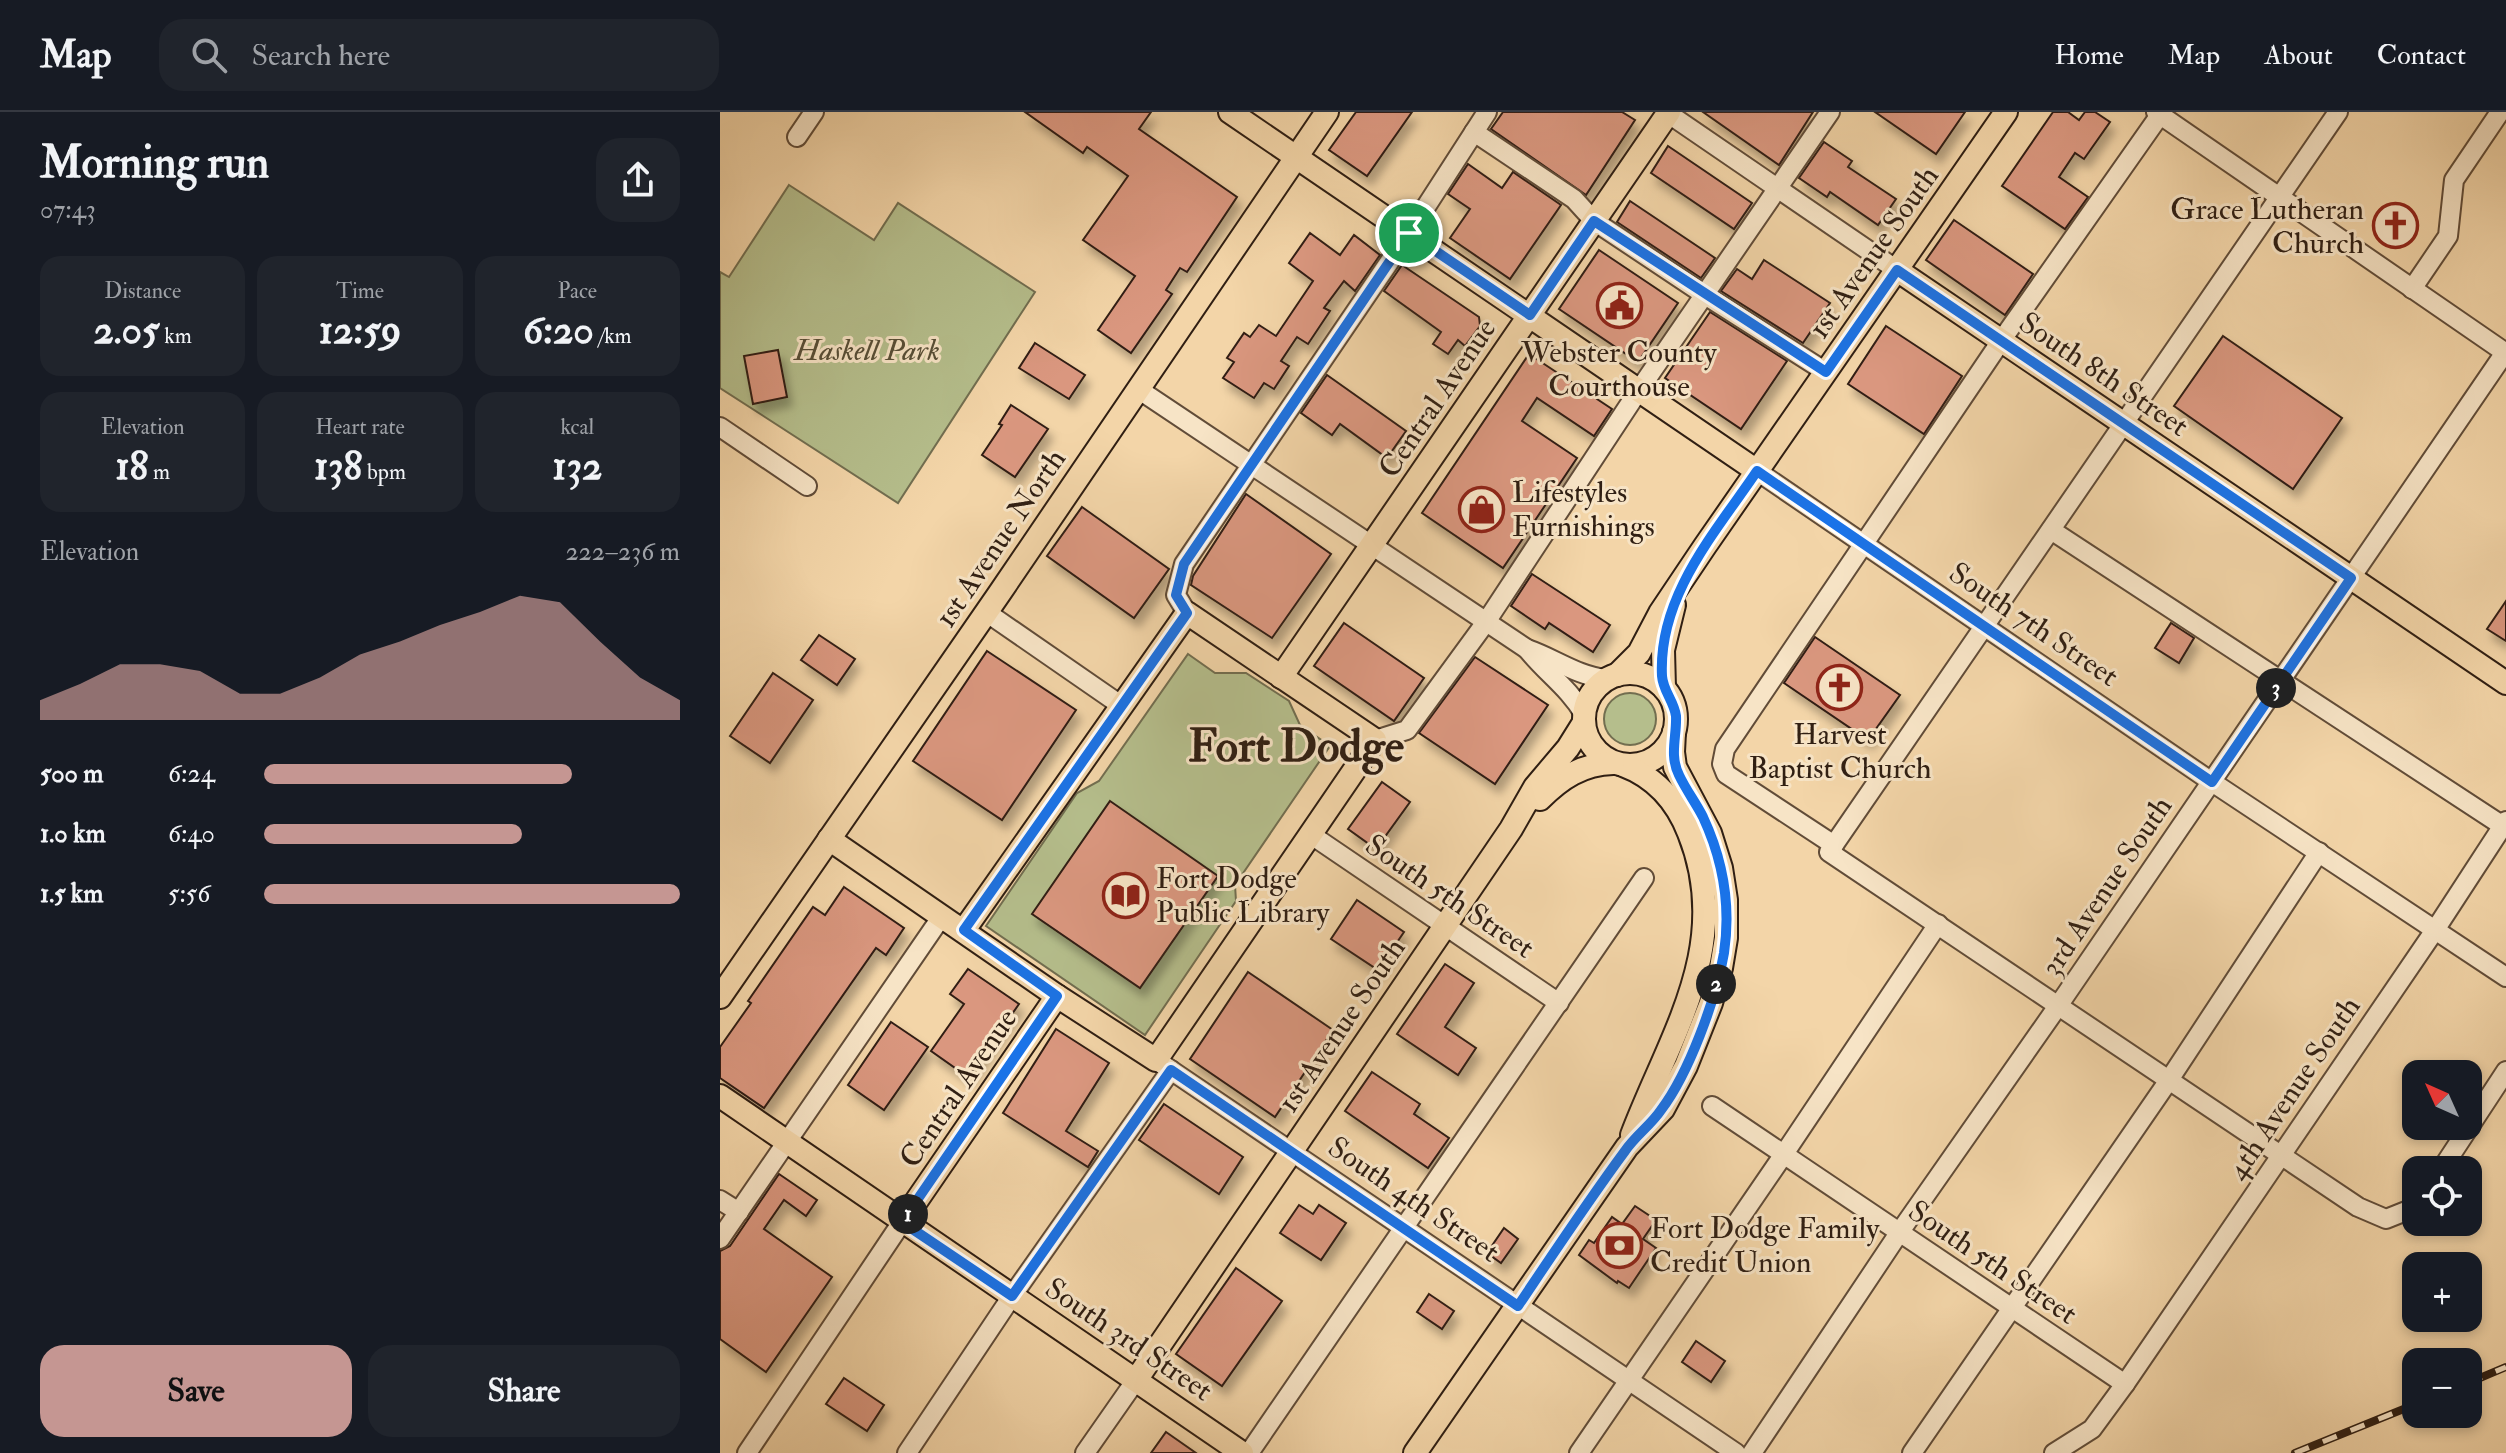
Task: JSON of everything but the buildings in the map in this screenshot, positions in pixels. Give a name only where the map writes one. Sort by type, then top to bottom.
[{"type":"main road","name":"South 7th Street","points":[[1230,112],[1757,471]]},
{"type":"main road","name":"1st Avenue North","points":[[720,997],[1327,112]]},
{"type":"main road","name":"Central Avenue","points":[[1281,677],[1668,112]]},
{"type":"main road","name":"1st Avenue South","points":[[1136,1380],[1511,829],[1535,787],[1568,748],[1583,719],[1590,695],[1639,653],[1660,613],[2006,112]]},
{"type":"main road","name":"South 8th Street","points":[[1897,270],[2506,683]]},
{"type":"main road","name":"1st Avenue South","points":[[1511,829],[1554,785],[1573,772],[1598,763],[1641,764],[1665,749],[1674,732],[1675,712],[1664,688],[1662,665],[1666,633],[1680,585]]},
{"type":"main road","points":[[964,930],[1187,613],[1375,740],[1310,834],[1164,1065]]},
{"type":"main road","points":[[1612,677],[1638,674],[1664,688]]},
{"type":"main road","points":[[1583,719],[1589,742],[1596,751],[1618,764],[1643,773],[1675,806],[1686,824],[1700,872],[1704,929],[1690,998],[1627,1147]]},
{"type":"main road","points":[[1415,1453],[1627,1147],[1663,1109],[1686,1066],[1711,1003],[1726,938],[1726,900],[1715,844],[1675,767],[1674,732]]},
{"type":"main road","name":"South 4th Street","points":[[829,839],[1057,996],[1164,1065]]},
{"type":"main road","name":"Central Avenue","points":[[902,1222],[1057,996]]},
{"type":"main road","name":"South 3rd Street","points":[[720,1096],[1242,1453]]},
{"type":"street","points":[[797,137],[814,112]]},
{"type":"street","points":[[1187,613],[1176,595],[1184,564],[1409,233],[1487,112]]},
{"type":"street","name":"South 8th Street","points":[[1668,112],[1897,270]]},
{"type":"street","points":[[1375,740],[1407,730],[1486,622],[1639,390],[1830,112]]},
{"type":"street","points":[[1831,848],[2338,112]]},
{"type":"street","points":[[2412,289],[2448,236],[2454,180],[2500,112]]},
{"type":"street","points":[[2402,1213],[2386,1219],[2358,1207],[1938,924],[1726,774],[1722,764],[1725,749],[2159,113],[2506,352]]},
{"type":"street","points":[[1474,132],[1574,199],[1594,221],[1826,372]]},
{"type":"street","name":"3rd Avenue South","points":[[1752,1453],[1899,1233],[2506,352]]},
{"type":"street","points":[[1138,389],[1527,649],[1547,655],[1585,675],[1612,677]]},
{"type":"street","points":[[722,432],[807,486]]},
{"type":"street","name":"South 7th Street","points":[[1757,471],[2212,782],[2506,977]]},
{"type":"street","points":[[2051,530],[2504,823]]},
{"type":"street","points":[[986,612],[1122,706]]},
{"type":"street","points":[[1527,649],[1569,691],[1583,719]]},
{"type":"street","name":"4th Avenue South","points":[[2054,1453],[2092,1429],[2125,1384],[2435,930],[2504,823]]},
{"type":"street","name":"South 5th Street","points":[[1310,834],[1559,1003]]},
{"type":"street","points":[[1912,1453],[2169,1080],[2319,852]]},
{"type":"street","points":[[1249,1453],[1644,878]]},
{"type":"street","points":[[720,1239],[942,916]]},
{"type":"street","points":[[1579,1453],[1938,924]]},
{"type":"street","points":[[907,1453],[1164,1065]]},
{"type":"street","name":"South 4th Street","points":[[1164,1065],[1736,1453]]},
{"type":"street","points":[[2450,1156],[2506,1071]]},
{"type":"street","name":"South 5th Street","points":[[1712,1106],[2125,1384]]},
{"type":"street","points":[[720,1200],[739,1212]]},
{"type":"street","name":"Central Avenue","points":[[747,1453],[902,1222]]},
{"type":"street","name":"1st Avenue South","points":[[1085,1453],[1136,1380]]},
{"type":"green space","name":"Haskell Park","points":[[789,185],[874,240],[898,203],[1035,292],[898,503],[720,388],[720,272],[729,277]]},
{"type":"green space","points":[[1188,654],[1215,673],[1246,673],[1289,701],[1300,725],[1330,746],[1235,885],[1236,901],[1145,1035],[986,926],[1077,793],[1099,781]]},
{"type":"green space","points":[[1630,693],[1649,700],[1656,719],[1649,738],[1630,745],[1611,738],[1604,719],[1611,700]]},
{"type":"railway","points":[[2482,1377],[2506,1367]]},
{"type":"railway","points":[[2295,1453],[2402,1410]]},
{"type":"place","name":"Grace Lutheran Church","points":[[2395,226]]},
{"type":"place","name":"Webster County Courthouse","points":[[1619,306]]},
{"type":"place","name":"Lifestyles Furnishings","points":[[1481,509]]},
{"type":"place","name":"Harvest Baptist Church","points":[[1840,688]]},
{"type":"place","name":"Fort Dodge Public Library","points":[[1125,895]]},
{"type":"place","name":"Fort Dodge Family Credit Union","points":[[1619,1245]]},
{"type":"district","name":"Fort Dodge","points":[[1296,745]]},
{"type":"route","points":[[1594,221],[1826,372],[1897,270],[2351,578],[2212,782],[1757,471],[1680,585],[1663,650],[1664,688],[1675,712],[1675,767],[1715,844],[1725,884],[1727,919],[1724,953],[1711,1003],[1686,1066],[1666,1104],[1627,1147],[1518,1306],[1171,1070],[1012,1296],[902,1222],[1057,996],[964,930],[1187,613],[1176,595],[1184,564],[1409,233],[1530,315],[1594,221]]}]
